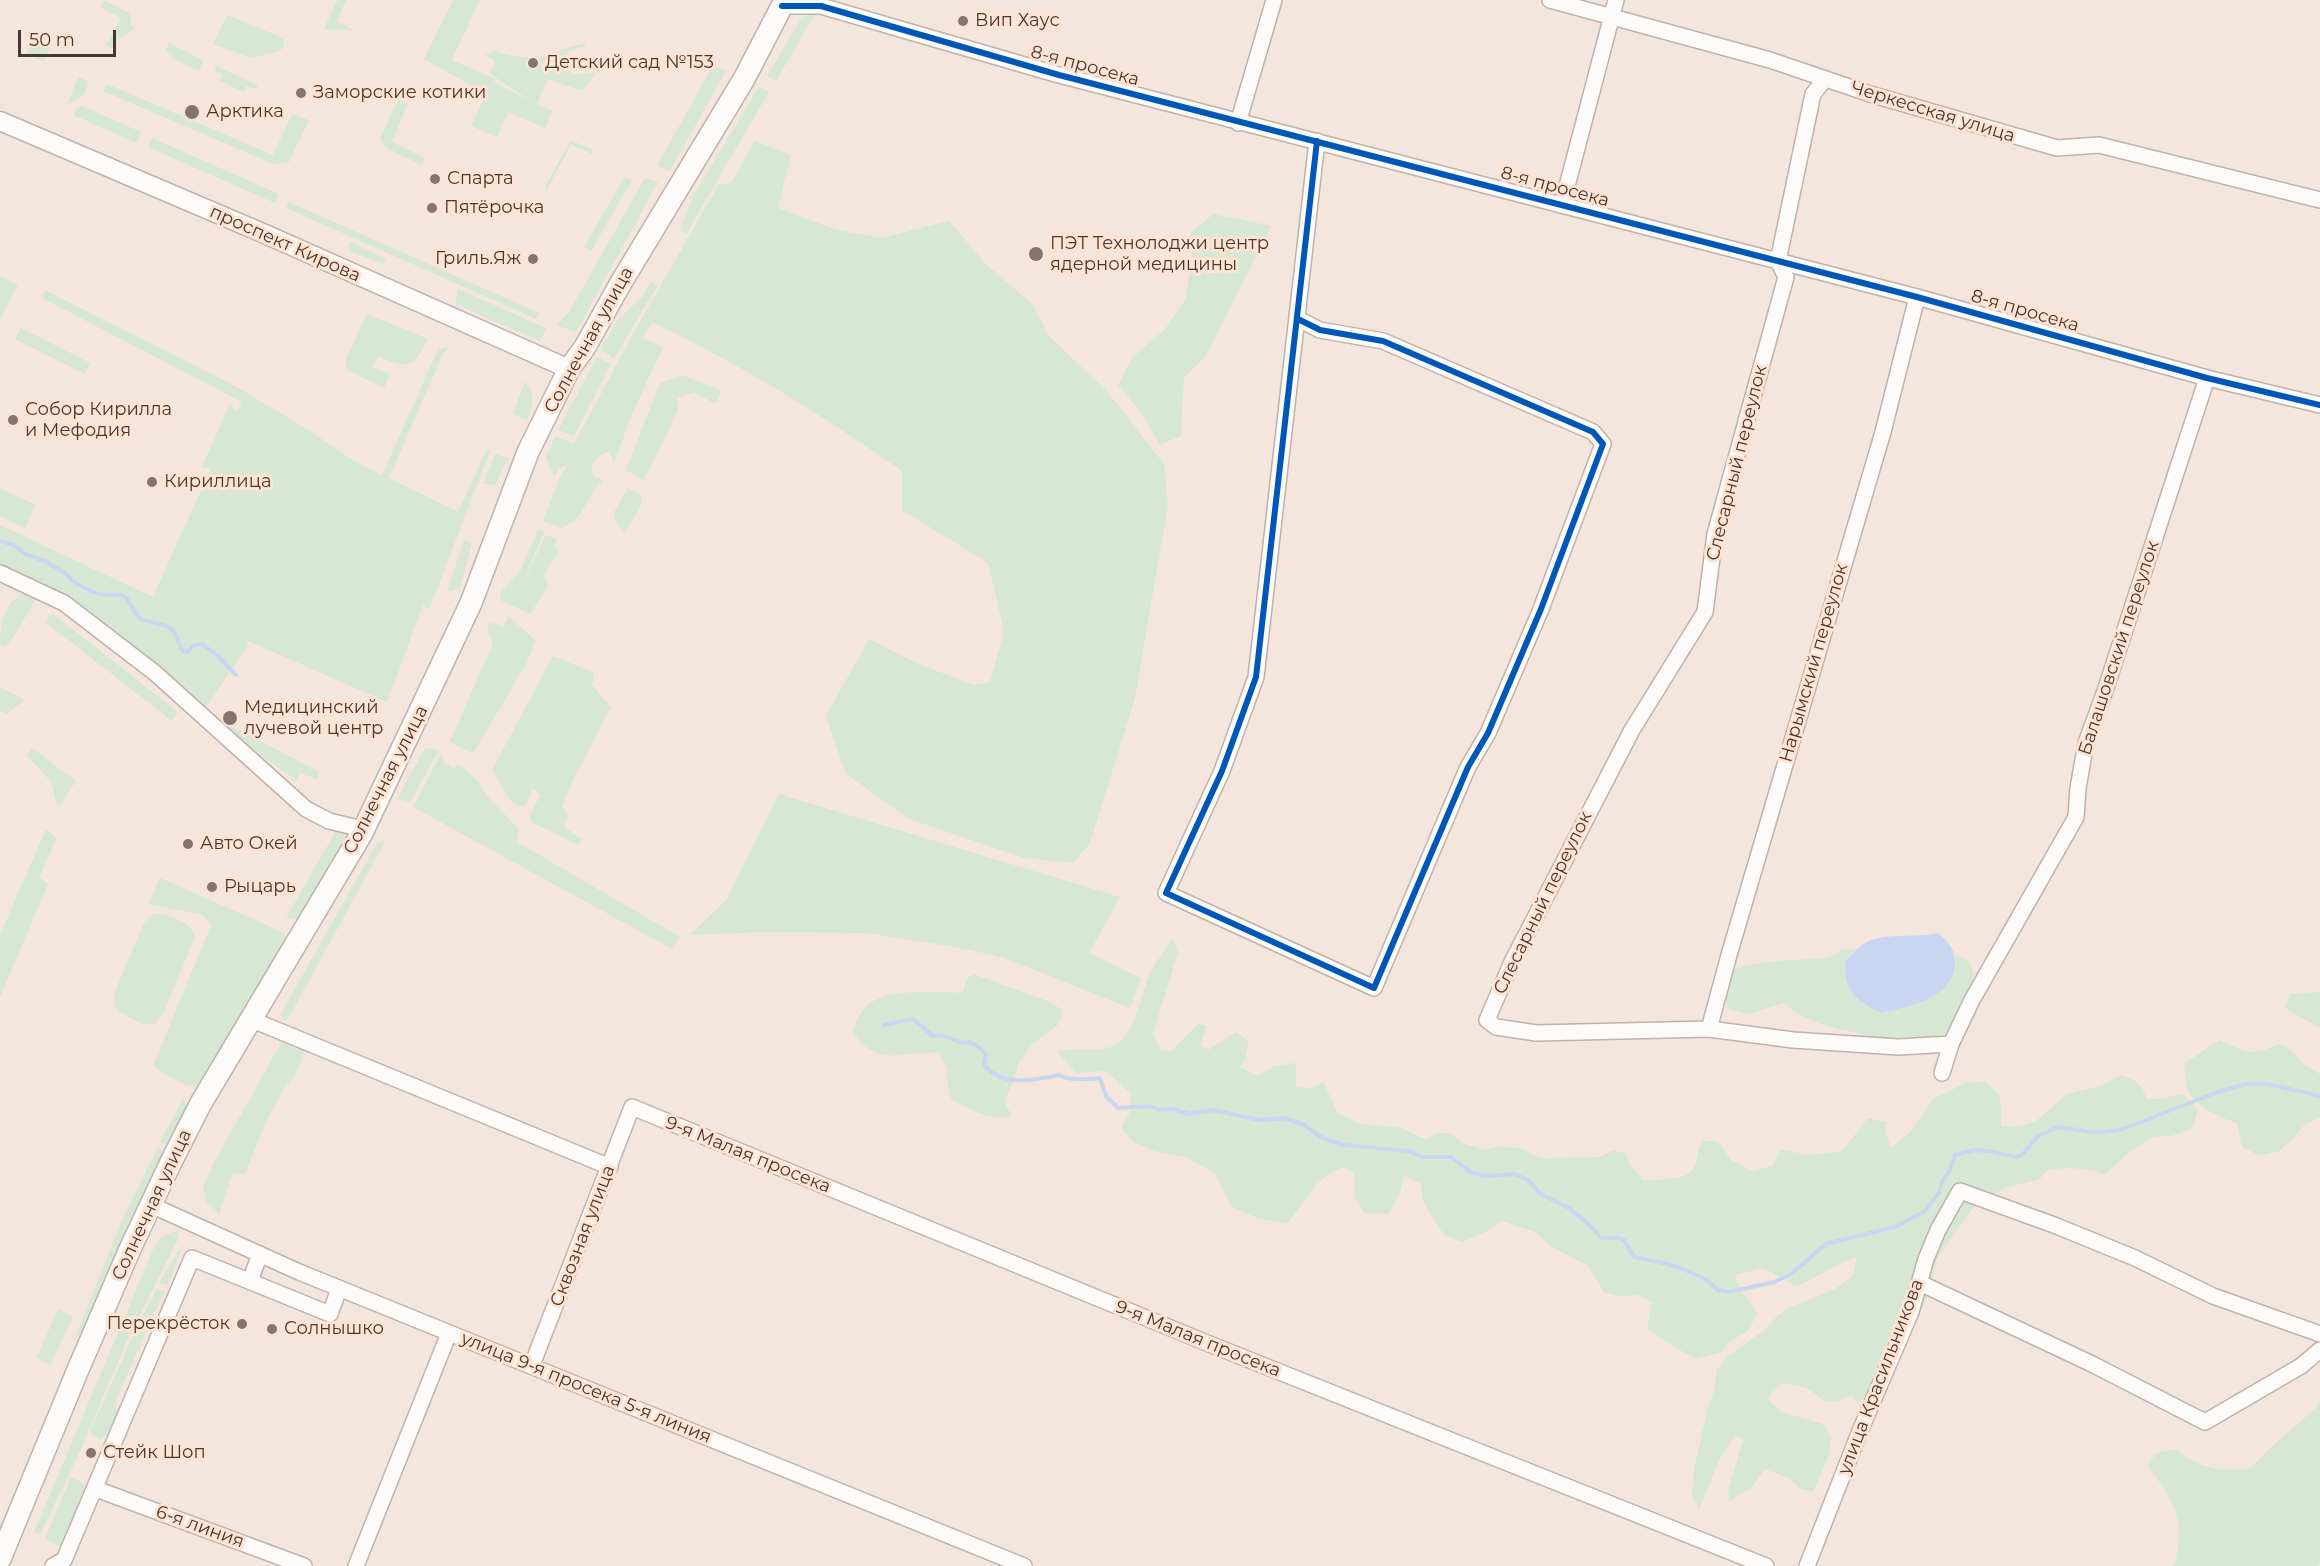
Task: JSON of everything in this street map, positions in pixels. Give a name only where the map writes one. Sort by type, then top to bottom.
[{"type":"main road","name":"Солнечная улица","points":[[0,1559],[77,1372],[151,1205],[201,1103],[363,833],[471,603],[528,452],[569,369],[585,347],[624,277],[744,79],[784,2]]},
{"type":"street","points":[[1238,123],[1275,0]]},
{"type":"street","name":"Черкесская улица","points":[[1550,0],[1770,60],[1825,79],[2056,148],[2099,145],[2320,200]]},
{"type":"street","points":[[1562,205],[1616,0]]},
{"type":"street","name":"8-я просека","points":[[784,2],[821,6],[1059,75],[1238,123],[1317,141],[1917,297],[2207,378],[2320,405]]},
{"type":"street","name":"Слесарный переулок","points":[[1709,1029],[1536,1033],[1496,1027],[1486,1020],[1512,962],[1626,741],[1705,612],[1715,534],[1786,277],[1778,261],[1813,94],[1825,79]]},
{"type":"street","name":"проспект Кирова","points":[[0,121],[265,234],[569,369]]},
{"type":"street","points":[[1298,318],[1320,330],[1383,341],[1593,432],[1603,444],[1542,609],[1488,733],[1468,767],[1374,988],[1166,893],[1222,771],[1256,677],[1317,141]]},
{"type":"street","name":"Нарымский переулок","points":[[1709,1029],[1735,933],[1883,432],[1917,297]]},
{"type":"street","name":"Балашовский переулок","points":[[1942,1073],[1951,1044],[1972,1000],[2076,816],[2078,788],[2086,743],[2207,378]]},
{"type":"street","points":[[0,573],[64,603],[155,673],[306,809],[329,821],[354,827],[363,833]]},
{"type":"street","points":[[250,1019],[610,1167]]},
{"type":"street","points":[[1709,1029],[1793,1040],[1898,1047],[1951,1044]]},
{"type":"street","name":"Сквозная улица","points":[[532,1365],[632,1107]]},
{"type":"street","name":"9-я Малая просека","points":[[632,1107],[1207,1343],[1766,1566]]},
{"type":"street","name":"улица Красильникова","points":[[1807,1566],[1860,1431],[1911,1312],[1926,1258],[1938,1230],[1960,1191],[2125,1254],[2213,1296],[2320,1334]]},
{"type":"street","name":"улица 9-я просека 5-я линия","points":[[151,1205],[339,1289],[532,1365],[1024,1566]]},
{"type":"street","points":[[250,1281],[260,1254]]},
{"type":"street","points":[[53,1566],[63,1560],[96,1489],[192,1258],[330,1314],[339,1289]]},
{"type":"street","points":[[1920,1283],[2092,1364],[2205,1422],[2301,1366],[2320,1350]]},
{"type":"street","points":[[356,1566],[449,1333]]},
{"type":"street","name":"6-я линия","points":[[96,1489],[304,1566]]},
{"type":"green space","points":[[337,0],[346,0],[337,22],[355,30],[324,29]]},
{"type":"green space","points":[[453,0],[480,0],[452,60],[497,80],[493,82],[531,101],[490,74],[495,61],[485,55],[495,51],[514,56],[536,57],[586,44],[586,46],[567,52],[571,74],[596,73],[582,91],[548,79],[537,104],[553,111],[545,128],[508,112],[497,137],[471,126],[486,94],[424,59]]},
{"type":"green space","points":[[105,1],[131,14],[130,21],[134,29],[119,39],[112,49],[106,46],[121,18],[100,7]]},
{"type":"green space","points":[[815,14],[776,81],[767,76],[802,17]]},
{"type":"green space","points":[[227,15],[283,38],[284,45],[280,51],[251,58],[213,44]]},
{"type":"green space","points":[[32,40],[50,47],[44,62],[26,54]]},
{"type":"green space","points":[[169,43],[203,60],[199,71],[175,60],[166,51]]},
{"type":"green space","points":[[713,65],[726,71],[670,171],[657,166]]},
{"type":"green space","points":[[216,66],[258,85],[256,89],[246,86],[244,92],[220,81],[223,74],[214,70]]},
{"type":"green space","points":[[78,77],[89,81],[83,96],[67,105]]},
{"type":"green space","points":[[107,84],[273,155],[292,114],[309,120],[289,162],[273,164],[103,91]]},
{"type":"green space","points":[[759,87],[769,92],[686,234],[680,230],[694,194]]},
{"type":"green space","points":[[398,100],[408,103],[392,142],[425,158],[422,165],[387,149],[380,139]]},
{"type":"green space","points":[[82,106],[141,132],[137,143],[73,115],[76,109]]},
{"type":"green space","points":[[152,138],[279,194],[275,203],[148,147]]},
{"type":"green space","points":[[571,140],[593,150],[592,154],[571,144],[546,191],[546,185]]},
{"type":"green space","points":[[755,141],[791,155],[778,208],[837,230],[882,238],[949,221],[986,264],[1033,305],[1049,336],[1107,391],[1164,464],[1168,505],[1135,698],[1090,843],[1073,863],[1024,858],[909,819],[846,774],[826,716],[869,639],[916,663],[974,685],[990,682],[1004,631],[988,563],[902,510],[902,471],[842,430],[749,373],[652,322],[643,338],[663,347],[632,414],[614,463],[609,451],[599,456],[591,466],[594,477],[604,480],[595,489],[575,520],[563,529],[543,521],[560,477],[568,465],[560,467],[554,476],[546,458],[555,436],[574,444],[633,334],[719,184],[731,183]]},
{"type":"green space","points":[[624,178],[632,180],[591,251],[584,247]]},
{"type":"green space","points":[[645,178],[658,182],[583,320],[575,332],[556,325],[569,312]]},
{"type":"green space","points":[[289,202],[539,313],[536,319],[286,208]]},
{"type":"green space","points":[[1213,214],[1272,226],[1205,357],[1184,378],[1181,436],[1160,445],[1140,411],[1118,385],[1132,358],[1165,329],[1185,300],[1192,258],[1191,233]]},
{"type":"green space","points":[[349,241],[386,259],[384,264],[349,251]]},
{"type":"green space","points":[[0,276],[18,285],[0,319]]},
{"type":"green space","points":[[651,282],[658,285],[614,358],[600,350],[616,322],[642,297]]},
{"type":"green space","points":[[458,289],[546,328],[540,341],[455,304]]},
{"type":"green space","points":[[45,290],[235,386],[310,431],[354,461],[382,475],[438,349],[449,347],[442,356],[389,478],[458,512],[487,449],[490,451],[429,610],[423,605],[387,702],[248,641],[247,647],[204,710],[65,602],[0,570],[0,525],[153,597],[211,468],[202,467],[230,404],[237,411],[242,402],[42,298]]},
{"type":"green space","points":[[367,314],[428,339],[418,356],[408,364],[378,357],[373,367],[390,374],[384,388],[347,370],[345,361]]},
{"type":"green space","points":[[21,328],[90,363],[85,374],[15,339]]},
{"type":"green space","points":[[597,357],[611,364],[574,436],[558,430]]},
{"type":"green space","points":[[682,375],[722,391],[715,404],[694,392],[677,398],[678,410],[644,480],[626,470],[660,383]]},
{"type":"green space","points":[[525,381],[531,390],[532,400],[527,420],[513,414]]},
{"type":"green space","points":[[495,454],[508,458],[495,485],[483,484]]},
{"type":"green space","points":[[0,488],[36,505],[25,528],[0,516]]},
{"type":"green space","points":[[628,488],[640,494],[642,503],[625,533],[616,523],[614,512]]},
{"type":"green space","points":[[538,530],[544,532],[521,587],[546,535],[556,538],[555,546],[558,553],[544,574],[548,586],[530,614],[500,600],[501,592],[520,571]]},
{"type":"green space","points":[[464,540],[472,543],[460,588],[447,592]]},
{"type":"green space","points":[[25,592],[36,599],[14,636],[5,647],[0,646],[1,630],[8,608],[18,596]]},
{"type":"green space","points":[[52,613],[178,712],[172,721],[45,622]]},
{"type":"green space","points":[[508,616],[536,641],[526,664],[472,753],[450,742],[493,643],[488,632],[488,624],[495,623],[504,627]]},
{"type":"green space","points":[[553,656],[594,673],[592,685],[611,707],[572,782],[562,807],[569,815],[564,826],[582,840],[578,845],[531,822],[530,815],[541,794],[532,789],[526,805],[520,807],[511,801],[492,770]]},
{"type":"green space","points":[[0,687],[25,700],[7,714],[0,711]]},
{"type":"green space","points":[[223,722],[320,772],[317,779],[300,773],[296,780],[220,726]]},
{"type":"green space","points":[[32,748],[76,781],[58,808],[51,782],[27,755]]},
{"type":"green space","points":[[425,748],[439,750],[410,802],[397,799]]},
{"type":"green space","points":[[441,754],[444,762],[454,769],[458,764],[477,780],[489,798],[519,829],[517,842],[680,937],[672,949],[413,807]]},
{"type":"green space","points":[[779,794],[1120,897],[1089,953],[1141,978],[1130,1008],[1004,958],[961,948],[867,933],[766,932],[690,935],[727,899]]},
{"type":"green space","points":[[341,822],[354,827],[301,919],[286,918]]},
{"type":"green space","points":[[46,829],[57,838],[39,877],[48,884],[0,997],[0,935]]},
{"type":"green space","points":[[386,840],[285,1021],[280,1015],[377,843]]},
{"type":"green space","points":[[160,878],[284,933],[287,939],[202,1085],[183,1083],[153,1066],[211,925],[203,915],[148,904]]},
{"type":"green space","points":[[153,914],[165,915],[184,923],[193,931],[195,937],[163,1014],[155,1024],[142,1024],[118,1011],[114,994],[144,923]]},
{"type":"green space","points":[[1173,938],[1178,953],[1153,1033],[1161,1050],[1171,1051],[1198,1024],[1206,1026],[1201,1045],[1208,1050],[1236,1032],[1249,1042],[1245,1059],[1240,1067],[1258,1076],[1274,1066],[1296,1063],[1296,1087],[1312,1088],[1323,1082],[1338,1113],[1361,1124],[1402,1128],[1426,1139],[1438,1133],[1450,1133],[1462,1143],[1485,1150],[1499,1147],[1520,1148],[1540,1158],[1600,1157],[1613,1150],[1626,1154],[1630,1164],[1643,1180],[1670,1179],[1690,1173],[1702,1141],[1714,1141],[1720,1144],[1731,1160],[1752,1171],[1773,1166],[1780,1149],[1808,1155],[1842,1151],[1868,1118],[1885,1122],[1885,1131],[1891,1148],[1910,1132],[1935,1097],[1964,1083],[1985,1082],[1996,1092],[2001,1106],[2001,1126],[2021,1126],[2036,1121],[2067,1094],[2104,1085],[2120,1075],[2137,1083],[2143,1089],[2147,1099],[2183,1094],[2198,1110],[2192,1129],[2171,1136],[2152,1137],[2127,1154],[2105,1174],[2076,1169],[2047,1170],[2040,1179],[2002,1189],[1974,1207],[1937,1258],[1930,1291],[1920,1314],[1860,1405],[1851,1395],[1840,1401],[1825,1402],[1807,1388],[1782,1383],[1767,1398],[1781,1412],[1823,1424],[1832,1437],[1827,1459],[1813,1492],[1801,1489],[1788,1478],[1765,1469],[1752,1487],[1730,1501],[1728,1491],[1743,1440],[1736,1436],[1719,1461],[1699,1508],[1692,1495],[1694,1469],[1708,1407],[1714,1391],[1717,1369],[1728,1356],[1764,1330],[1778,1315],[1791,1307],[1835,1289],[1853,1276],[1857,1257],[1797,1286],[1763,1268],[1735,1275],[1741,1289],[1757,1313],[1749,1330],[1728,1343],[1722,1352],[1696,1359],[1647,1328],[1652,1303],[1640,1295],[1618,1296],[1603,1292],[1587,1265],[1552,1247],[1535,1232],[1502,1221],[1487,1231],[1462,1242],[1444,1235],[1423,1202],[1421,1184],[1404,1175],[1399,1196],[1388,1214],[1364,1213],[1355,1197],[1354,1173],[1344,1167],[1334,1171],[1318,1183],[1287,1224],[1257,1218],[1232,1207],[1215,1173],[1185,1157],[1154,1151],[1133,1142],[1121,1127],[1129,1115],[1131,1094],[1106,1071],[1076,1073],[1057,1052],[1110,1047],[1123,1040],[1133,1022],[1150,973]]},
{"type":"green space","points":[[1843,949],[1858,949],[1845,961],[1881,1013],[1923,1002],[1942,991],[1955,971],[1956,954],[1968,962],[1972,969],[1972,986],[1953,1032],[1914,1040],[1874,1039],[1809,1019],[1784,1003],[1748,1014],[1729,1009],[1721,991],[1730,971],[1743,966],[1775,961],[1828,958]]},
{"type":"green space","points":[[973,974],[1045,1000],[1063,1010],[1058,1025],[1033,1043],[1018,1064],[1014,1081],[1004,1101],[1012,1116],[988,1116],[951,1099],[947,1081],[948,1068],[938,1053],[894,1056],[877,1053],[864,1045],[852,1032],[860,1014],[869,1004],[881,998],[908,992],[963,992],[967,979]]},
{"type":"green space","points":[[2320,993],[2320,1028],[2285,1008],[2290,994]]},
{"type":"green space","points":[[284,1038],[305,1050],[295,1077],[284,1088],[264,1126],[245,1174],[233,1173],[219,1214],[206,1201],[203,1188],[213,1164]]},
{"type":"green space","points":[[2219,1040],[2236,1048],[2254,1052],[2279,1044],[2293,1051],[2302,1063],[2320,1074],[2320,1117],[2304,1125],[2279,1151],[2260,1156],[2242,1147],[2237,1123],[2202,1106],[2191,1095],[2186,1085],[2184,1064]]},
{"type":"green space","points":[[183,1098],[188,1108],[167,1145],[160,1142]]},
{"type":"green space","points":[[158,1147],[164,1150],[81,1333],[74,1340],[125,1213]]},
{"type":"green space","points":[[179,1231],[178,1239],[126,1343],[82,1447],[40,1535],[34,1532],[152,1252],[162,1237]]},
{"type":"green space","points":[[183,1245],[168,1285],[159,1283],[176,1254]]},
{"type":"green space","points":[[157,1289],[164,1292],[113,1407],[122,1411],[112,1433],[101,1440],[93,1436],[90,1430]]},
{"type":"green space","points":[[58,1309],[73,1317],[50,1366],[37,1357]]},
{"type":"green space","points":[[2320,1398],[2320,1561],[2318,1566],[2172,1566],[2177,1555],[2179,1535],[2176,1513],[2161,1484],[2147,1465],[2157,1453],[2175,1449],[2193,1461],[2211,1468],[2230,1470],[2251,1468],[2318,1406]]},
{"type":"green space","points":[[71,1477],[90,1487],[65,1549],[45,1539]]},
{"type":"water","points":[[1938,933],[1951,947],[1955,965],[1952,977],[1938,994],[1903,1008],[1881,1013],[1858,999],[1849,987],[1845,961],[1864,944],[1887,937]]},
{"type":"waterway","points":[[0,541],[14,545],[25,554],[47,562],[89,590],[103,595],[123,596],[140,618],[173,630],[183,651],[188,652],[193,646],[202,644],[218,656],[236,675]]},
{"type":"waterway","points":[[884,1025],[913,1019],[933,1036],[970,1042],[980,1048],[986,1055],[984,1064],[1000,1077],[1019,1080],[1059,1075],[1073,1079],[1100,1078],[1106,1096],[1118,1108],[1150,1106],[1159,1110],[1173,1109],[1189,1114],[1212,1110],[1260,1120],[1284,1118],[1304,1125],[1321,1137],[1343,1145],[1409,1151],[1422,1157],[1451,1157],[1472,1173],[1486,1176],[1515,1174],[1529,1181],[1539,1193],[1569,1208],[1593,1228],[1601,1238],[1624,1240],[1634,1257],[1685,1270],[1705,1279],[1718,1290],[1729,1292],[1774,1282],[1790,1275],[1826,1244],[1895,1227],[1925,1211],[1939,1193],[1955,1155],[1974,1150],[2016,1157],[2022,1155],[2038,1136],[2058,1127],[2091,1132],[2123,1129],[2215,1093],[2245,1084],[2267,1084],[2320,1096]]},
{"type":"cycle path","points":[[782,6],[821,6],[1059,75],[1917,297],[2207,378],[2320,405]]},
{"type":"cycle path","points":[[1298,319],[1320,330],[1383,341],[1593,432],[1603,444],[1541,609],[1488,733],[1468,767],[1374,988],[1166,893],[1222,771],[1256,677],[1317,141]]},
{"type":"place","name":"Вип Хаус","points":[[963,21]]},
{"type":"place","name":"Детский сад №153","points":[[533,63]]},
{"type":"place","name":"Заморские котики","points":[[301,93]]},
{"type":"place","name":"Арктика","points":[[192,112]]},
{"type":"place","name":"Спарта","points":[[435,179]]},
{"type":"place","name":"Пятёрочка","points":[[432,208]]},
{"type":"place","name":"ПЭТ Технолоджи центр ядерной медицины","points":[[1036,254]]},
{"type":"place","name":"Гриль.Яж","points":[[533,259]]},
{"type":"place","name":"Собор Кирилла и Мефодия","points":[[13,420]]},
{"type":"place","name":"Кириллица","points":[[152,482]]},
{"type":"place","name":"Медицинский лучевой центр","points":[[230,718]]},
{"type":"place","name":"Авто Окей","points":[[188,844]]},
{"type":"place","name":"Рыцарь","points":[[212,887]]},
{"type":"place","name":"Перекрёсток","points":[[242,1324]]},
{"type":"place","name":"Солнышко","points":[[272,1329]]},
{"type":"place","name":"Стейк Шоп","points":[[91,1453]]}]
